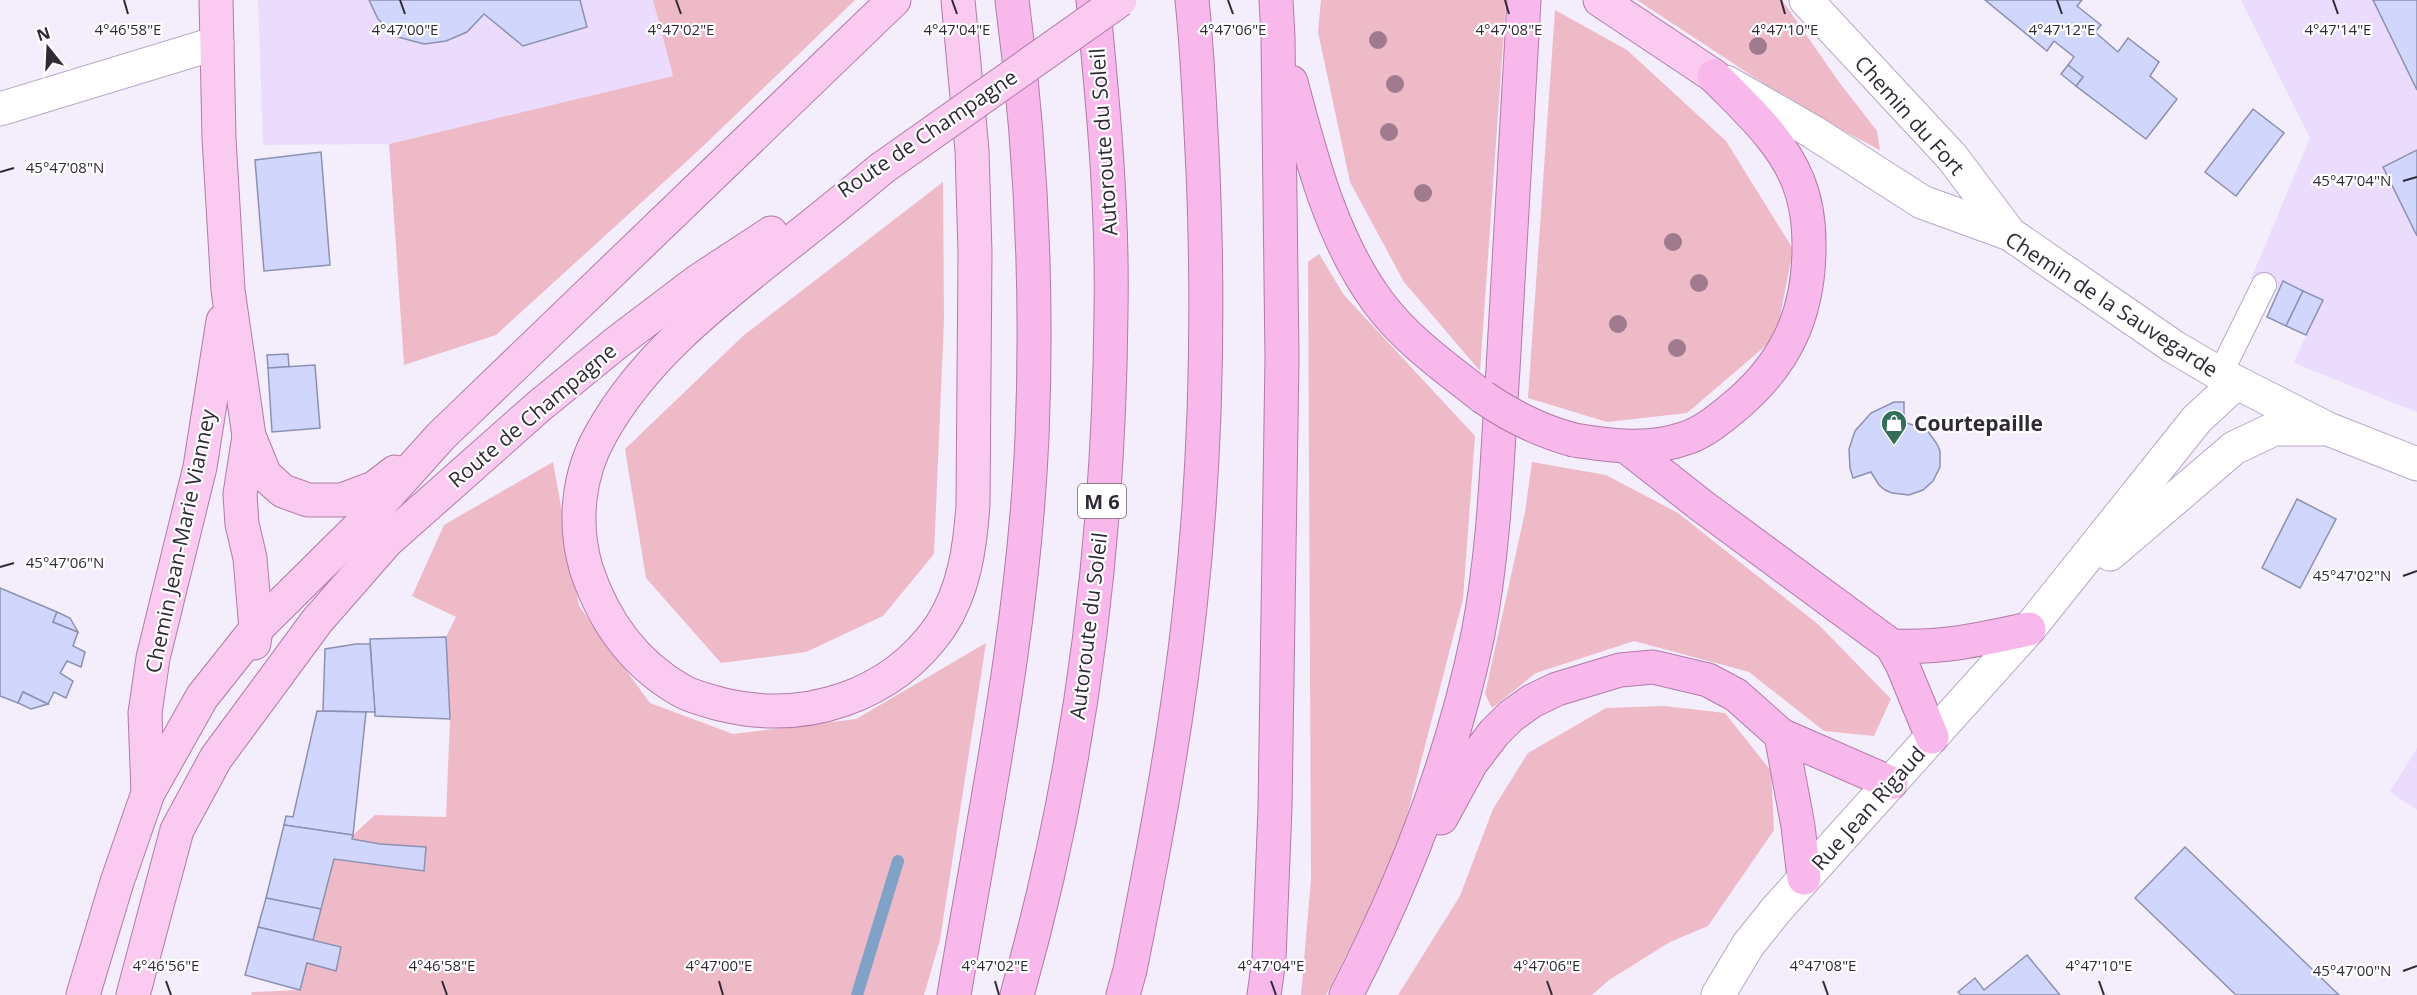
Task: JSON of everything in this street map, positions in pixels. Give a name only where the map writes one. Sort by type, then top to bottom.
[{"type":"highway","points":[[954,995],[1007,681],[1023,544],[1032,437],[1033,309],[1029,157],[1012,0]]},
{"type":"highway","name":"Autoroute du Soleil","points":[[1017,995],[1040,913],[1072,754],[1094,602],[1106,453],[1111,311],[1109,205],[1093,0]]},
{"type":"highway","points":[[1123,995],[1164,799],[1190,608],[1203,451],[1206,260],[1198,53],[1192,0]]},
{"type":"highway","points":[[1264,995],[1269,959],[1275,807],[1282,359],[1276,0]]},
{"type":"highway","points":[[1372,946],[1420,833],[1446,758],[1478,635],[1485,592],[1492,532],[1524,0]]},
{"type":"highway","points":[[1278,37],[1311,158],[1334,220],[1358,271],[1378,303],[1405,332],[1483,397],[1521,420],[1547,433],[1574,440],[1627,447],[1662,445],[1688,438],[1706,429],[1746,398],[1770,372],[1788,344],[1800,318],[1809,258],[1809,235],[1807,210],[1799,182],[1777,143],[1714,76]]},
{"type":"highway","points":[[1627,447],[1702,506],[1892,646],[1902,664],[1932,737]]},
{"type":"highway","points":[[1892,646],[1924,647],[1963,644],[2029,629]]},
{"type":"highway","points":[[1346,995],[1471,763],[1494,733],[1532,701],[1557,689],[1620,670],[1653,667],[1708,680],[1736,695],[1781,735],[1891,783]]},
{"type":"highway","points":[[1781,735],[1798,826],[1804,878]]},
{"type":"main road","name":"Chemin Jean-Marie Vianney","points":[[216,0],[228,290],[249,436],[265,475],[283,491],[308,500],[342,500],[374,488],[441,436]]},
{"type":"main road","points":[[881,169],[712,305],[656,360],[618,405],[587,464],[579,507],[578,530],[582,552],[603,609],[620,638],[638,658],[661,678],[685,693],[708,701],[758,712],[812,709],[844,699],[876,685],[916,656],[940,626],[954,600],[964,572],[970,543],[973,505],[975,253],[972,150],[958,0]]},
{"type":"main road","name":"Route de Champagne","points":[[133,995],[177,830],[216,758],[317,621],[387,542],[489,450],[615,344],[698,281],[789,221],[881,169],[1120,0]]},
{"type":"main road","name":"Chemin de la Sauvegarde","points":[[1603,2],[1714,76]]},
{"type":"main road","name":"Route de Champagne","points":[[83,995],[117,882],[148,793],[202,697],[256,629],[361,525],[441,436],[883,10]]},
{"type":"main road","name":"Chemin Jean-Marie Vianney","points":[[148,793],[145,712],[153,658],[200,467],[228,290]]},
{"type":"main road","name":"Chemin Jean-Marie Vianney","points":[[216,758],[250,668],[256,629],[240,494],[249,436]]},
{"type":"street","name":"Chemin du Fort","points":[[1806,0],[1952,157],[2010,234]]},
{"type":"street","points":[[0,109],[217,43]]},
{"type":"street","name":"Chemin de la Sauvegarde","points":[[1714,76],[1813,132],[1922,202],[2010,234],[2174,347],[2228,379],[2328,429],[2417,464]]},
{"type":"street","name":"Rue Jean Rigaud","points":[[1718,995],[1748,945],[1804,878],[2029,629],[2228,379]]},
{"type":"street","name":"Rue Jean Rigaud","points":[[2029,629],[2131,534],[2234,448],[2274,429],[2328,429]]},
{"type":"lane","points":[[2228,379],[2265,285]]},
{"type":"shaded area","points":[[258,0],[653,0],[673,76],[389,144],[263,145]]},
{"type":"shaded area","points":[[653,0],[855,0],[699,150],[496,335],[404,365],[389,144],[673,76]]},
{"type":"shaded area","points":[[1321,0],[1506,0],[1480,371],[1404,282],[1350,182],[1318,32]]},
{"type":"shaded area","points":[[1637,0],[1782,0],[1839,82],[1877,131],[1880,150],[1807,112]]},
{"type":"shaded area","points":[[2241,0],[2417,0],[2417,412],[2294,363],[2322,300],[2284,282],[2279,291],[2251,279],[2310,138]]},
{"type":"shaded area","points":[[1555,10],[1627,50],[1726,141],[1793,249],[1776,337],[1687,413],[1607,422],[1528,398]]},
{"type":"shaded area","points":[[943,182],[944,320],[934,554],[883,616],[806,652],[721,663],[646,578],[625,449],[743,336]]},
{"type":"shaded area","points":[[1319,254],[1344,295],[1475,436],[1463,599],[1397,854],[1326,995],[1301,995],[1311,879],[1308,262]]},
{"type":"shaded area","points":[[553,462],[579,606],[650,703],[733,734],[856,719],[986,643],[940,940],[924,995],[251,995],[252,992],[300,990],[334,859],[353,835],[375,815],[446,817],[450,719],[446,637],[456,617],[412,596],[444,525]]},
{"type":"shaded area","points":[[1532,462],[1606,475],[1678,513],[1819,625],[1891,699],[1874,736],[1824,731],[1749,672],[1634,641],[1536,673],[1492,708],[1485,694],[1525,512]]},
{"type":"shaded area","points":[[1664,706],[1725,713],[1771,771],[1774,830],[1708,926],[1670,942],[1609,980],[1592,995],[1398,995],[1460,896],[1493,809],[1528,753],[1606,708]]},
{"type":"shaded area","points":[[2417,748],[2417,810],[2390,792]]},
{"type":"building","points":[[369,0],[580,0],[587,27],[523,46],[484,14],[467,32],[446,41],[424,44],[398,37],[378,19]]},
{"type":"building","points":[[1985,0],[2082,0],[2077,6],[2101,25],[2095,32],[2118,52],[2128,38],[2159,62],[2150,76],[2177,99],[2146,139],[2076,86],[2083,77],[2068,65],[2074,57],[2054,41],[2047,51]]},
{"type":"building","points":[[2373,0],[2417,0],[2417,90]]},
{"type":"building","points":[[2068,65],[2083,77],[2076,86],[2061,74]]},
{"type":"building","points":[[2253,109],[2284,133],[2236,196],[2205,172]]},
{"type":"building","points":[[2417,150],[2417,236],[2383,167]]},
{"type":"building","points":[[321,152],[330,265],[264,271],[255,160]]},
{"type":"building","points":[[2283,281],[2303,291],[2286,326],[2267,317]]},
{"type":"building","points":[[2303,291],[2323,300],[2306,335],[2286,326]]},
{"type":"building","points":[[288,354],[289,367],[268,368],[267,355]]},
{"type":"building","points":[[315,365],[320,428],[272,432],[268,368]]},
{"type":"building","name":"Courtepaille","points":[[1894,402],[1904,402],[1904,422],[1927,430],[1940,451],[1940,467],[1933,481],[1923,490],[1909,495],[1885,490],[1871,472],[1853,478],[1850,468],[1849,449],[1855,431],[1871,413]]},
{"type":"building","points":[[2297,499],[2336,519],[2300,588],[2262,568]]},
{"type":"building","points":[[0,588],[57,612],[53,622],[78,632],[73,646],[85,652],[81,667],[67,661],[60,673],[73,681],[66,698],[54,692],[48,704],[23,692],[18,703],[0,696]]},
{"type":"building","points":[[57,612],[70,618],[78,632],[53,622]]},
{"type":"building","points":[[446,637],[450,719],[375,716],[370,639]]},
{"type":"building","points":[[370,644],[375,712],[323,711],[325,649]]},
{"type":"building","points":[[23,692],[48,704],[31,709],[18,703]]},
{"type":"building","points":[[317,711],[366,712],[353,835],[284,825],[286,816],[293,817]]},
{"type":"building","points":[[284,825],[353,835],[352,839],[380,844],[426,847],[424,871],[334,859],[321,909],[266,898]]},
{"type":"building","points":[[2185,847],[2339,995],[2236,995],[2135,898]]},
{"type":"building","points":[[266,898],[321,909],[313,940],[258,927]]},
{"type":"building","points":[[258,927],[341,947],[336,971],[307,963],[300,990],[245,975]]},
{"type":"building","points":[[2027,955],[2060,995],[1961,995],[1958,992],[1975,978],[1984,990]]},
{"type":"waterway","points":[[857,995],[898,861]]},
{"type":"place","name":"Courtepaille","points":[[1894,446]]}]
